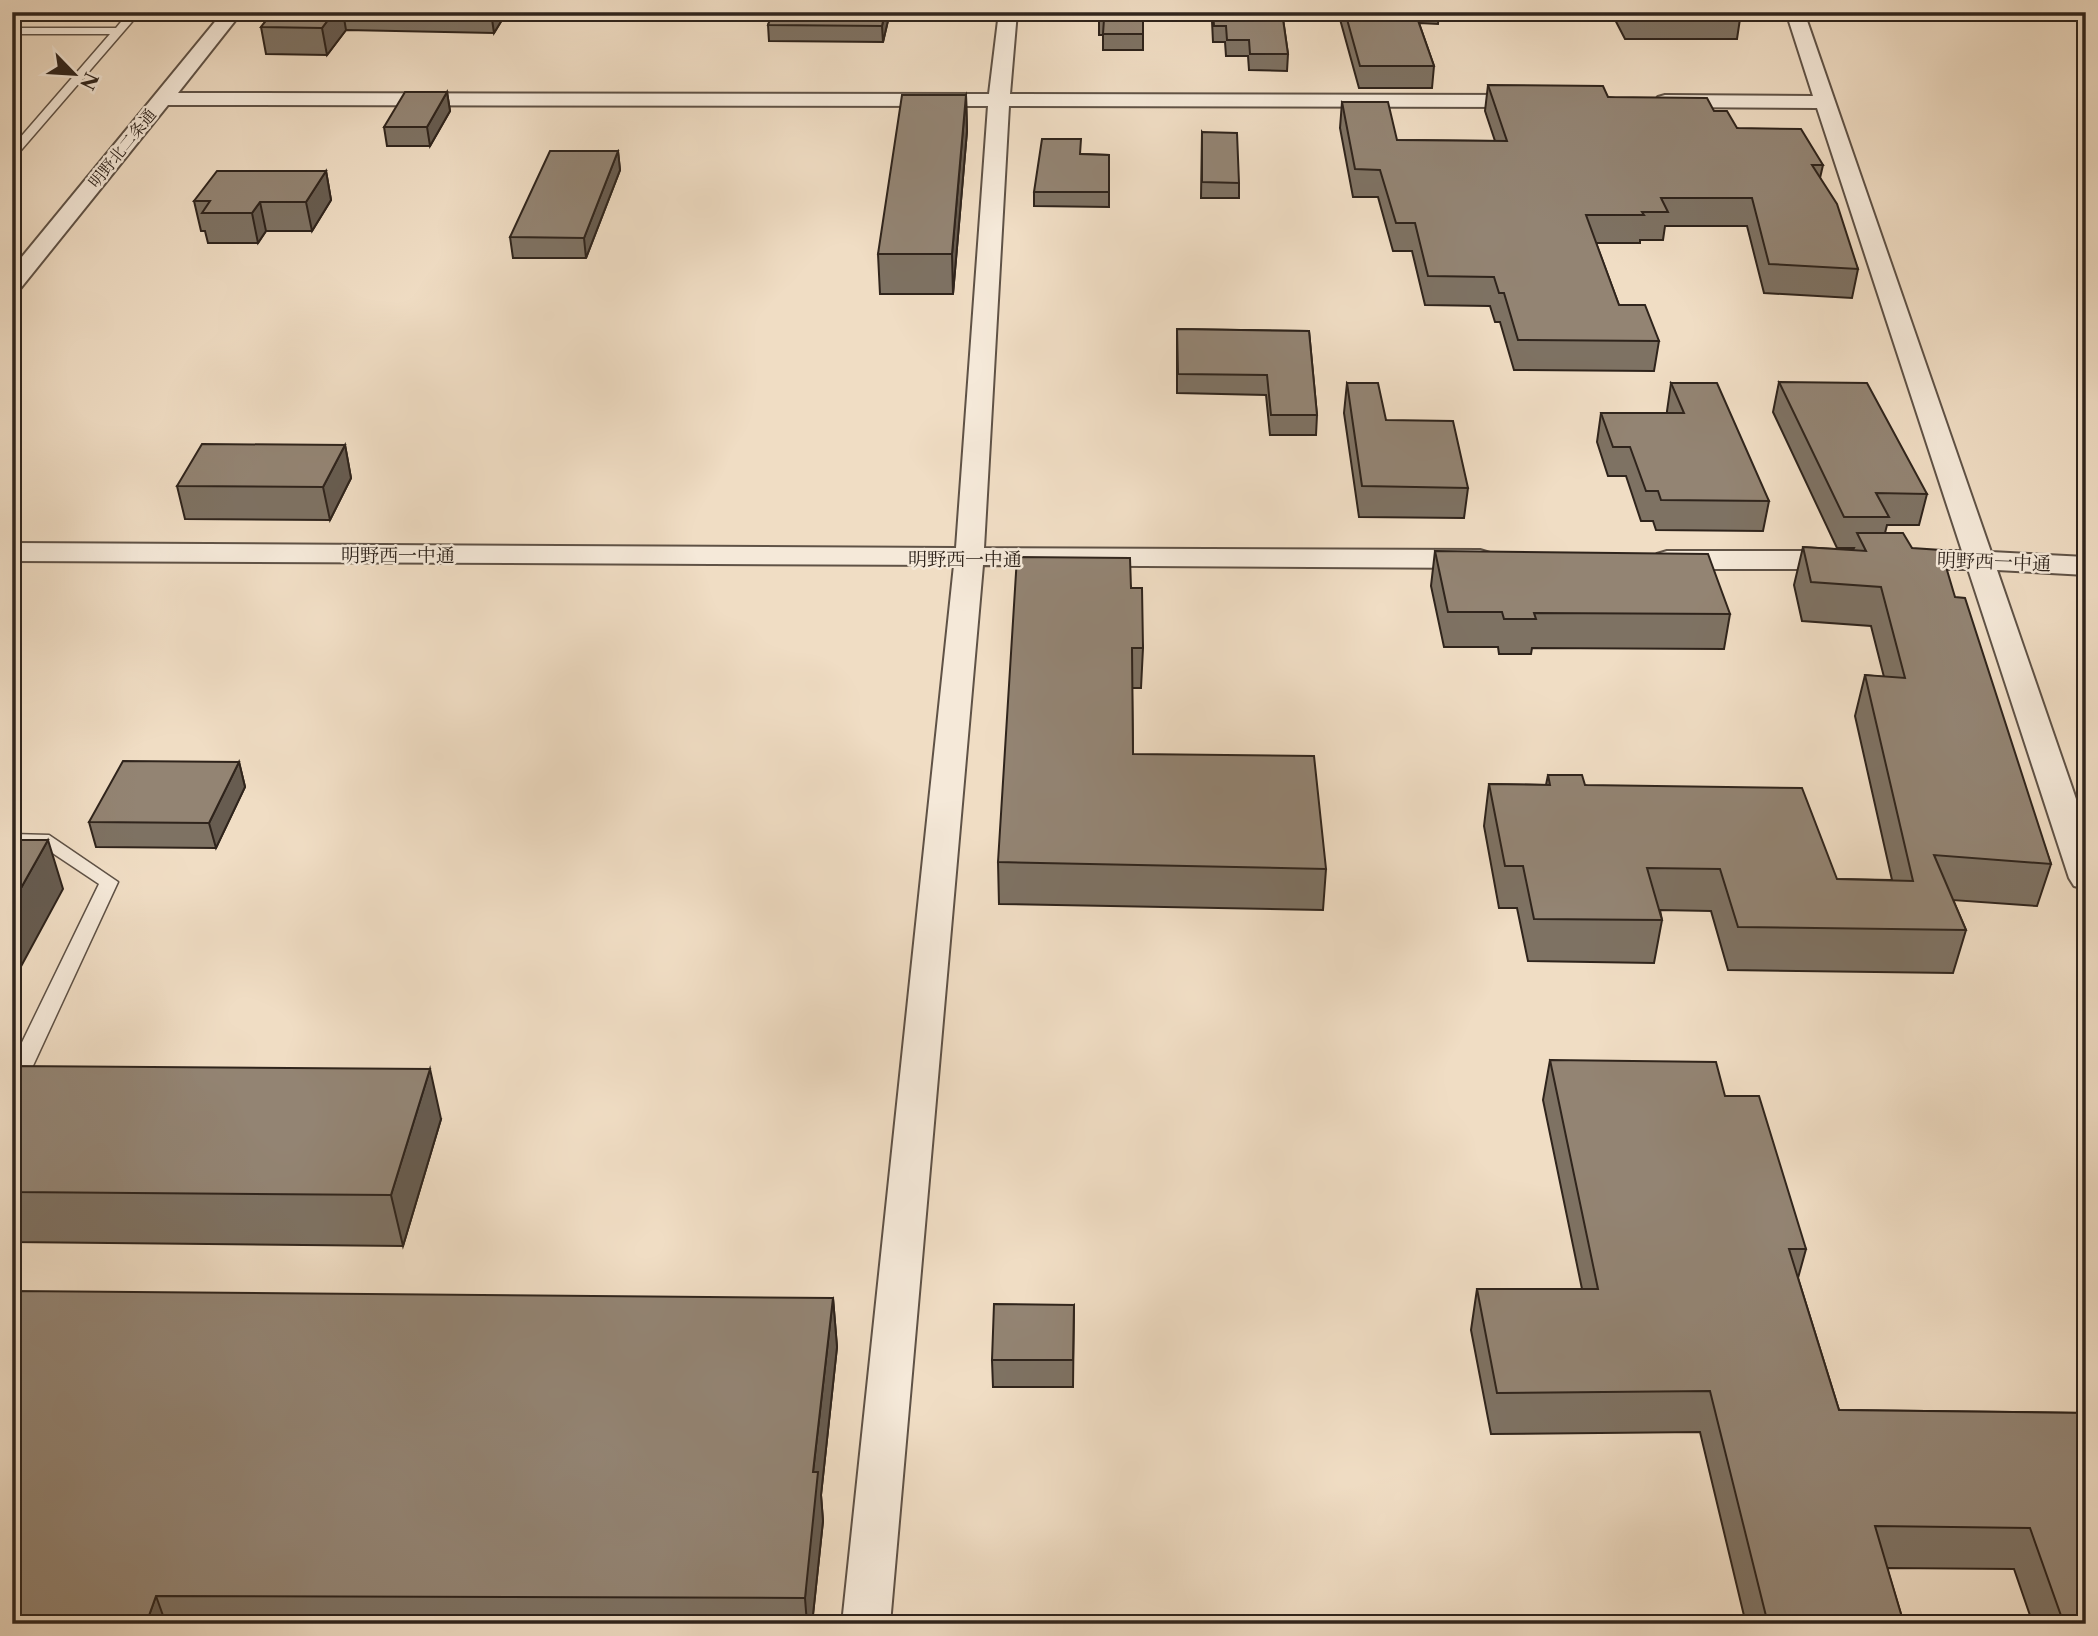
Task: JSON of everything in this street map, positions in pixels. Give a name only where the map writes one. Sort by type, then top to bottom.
[{"type":"street","name":"明野北二条通","points":[[16,274],[233,12]]},
{"type":"street","points":[[866,1624],[969,559],[1007,12]]},
{"type":"street","points":[[1795,12],[2086,878]]},
{"type":"street","points":[[162,99],[1551,101]]},
{"type":"street","points":[[1648,101],[1827,102]]},
{"type":"street","name":"明野西一中通","points":[[12,552],[969,559],[1508,559]]},
{"type":"street","name":"明野西一中通","points":[[1647,560],[1979,560],[2086,566]]},
{"type":"lane","points":[[12,154],[135,13],[233,12]]},
{"type":"lane","points":[[12,31],[119,31]]},
{"type":"lane","points":[[12,839],[43,839],[109,882],[21,1070],[12,1070]]},
{"type":"building","points":[[273,12],[334,12],[322,28],[261,27]]},
{"type":"building","points":[[773,12],[885,12],[882,26],[768,25]]},
{"type":"building","points":[[1099,12],[1143,12],[1143,34],[1103,34],[1104,19],[1099,19]]},
{"type":"building","points":[[1213,12],[1282,12],[1288,54],[1250,54],[1249,40],[1227,40],[1226,26],[1214,26]]},
{"type":"building","points":[[1345,12],[1415,12],[1434,66],[1360,66]]},
{"type":"building","points":[[1625,12],[1736,12],[1740,19],[1628,18]]},
{"type":"building","points":[[1488,85],[1603,86],[1608,97],[1707,98],[1714,111],[1727,111],[1737,128],[1801,129],[1823,165],[1812,165],[1837,204],[1858,269],[1769,264],[1752,198],[1661,198],[1668,212],[1642,212],[1644,215],[1586,215],[1619,305],[1645,305],[1659,341],[1518,340],[1504,293],[1499,293],[1494,277],[1428,276],[1415,223],[1396,223],[1380,170],[1355,169],[1342,102],[1388,102],[1397,140],[1507,141]]},
{"type":"building","points":[[405,92],[447,92],[427,127],[384,127]]},
{"type":"building","points":[[902,95],[966,95],[952,254],[878,254]]},
{"type":"building","points":[[1202,132],[1237,133],[1239,183],[1202,182]]},
{"type":"building","points":[[1042,139],[1081,139],[1080,154],[1109,155],[1109,192],[1034,192]]},
{"type":"building","points":[[550,151],[618,151],[584,238],[510,237]]},
{"type":"building","points":[[217,171],[326,171],[306,202],[260,202],[252,213],[202,213],[210,201],[194,201]]},
{"type":"building","points":[[1177,329],[1309,331],[1317,415],[1271,415],[1267,375],[1178,374]]},
{"type":"building","points":[[1779,382],[1867,383],[1927,494],[1876,493],[1889,517],[1844,517]]},
{"type":"building","points":[[1347,383],[1378,383],[1386,420],[1453,421],[1468,488],[1362,486]]},
{"type":"building","points":[[1671,383],[1717,383],[1769,501],[1661,500],[1658,491],[1646,491],[1630,447],[1613,447],[1601,413],[1684,413]]},
{"type":"building","points":[[202,444],[345,445],[323,487],[177,486]]},
{"type":"building","points":[[1857,533],[1903,533],[1912,548],[1941,550],[1955,597],[1965,598],[2051,864],[1934,855],[1966,930],[1738,927],[1720,869],[1647,868],[1662,920],[1534,919],[1523,866],[1505,866],[1489,784],[1550,785],[1548,775],[1582,775],[1585,785],[1802,788],[1837,879],[1913,881],[1865,675],[1905,678],[1881,587],[1811,582],[1803,547],[1866,551]]},
{"type":"building","points":[[1435,551],[1708,554],[1730,614],[1534,613],[1536,619],[1504,619],[1502,612],[1448,612]]},
{"type":"building","points":[[1017,557],[1130,558],[1131,588],[1142,588],[1143,648],[1132,648],[1133,754],[1314,756],[1326,869],[998,862]]},
{"type":"building","points":[[123,761],[239,762],[209,823],[89,822]]},
{"type":"building","points":[[12,840],[48,840],[12,904]]},
{"type":"building","points":[[1550,1060],[1716,1062],[1725,1096],[1759,1096],[1806,1249],[1789,1249],[1839,1410],[2086,1413],[2086,1624],[2064,1624],[2030,1528],[1875,1526],[1904,1624],[1768,1624],[1710,1391],[1497,1393],[1477,1289],[1598,1289]]},
{"type":"building","points":[[12,1066],[430,1069],[391,1195],[12,1192]]},
{"type":"building","points":[[12,1291],[833,1298],[813,1472],[818,1472],[805,1598],[156,1596],[146,1624],[12,1624]]},
{"type":"building","points":[[994,1304],[1074,1305],[1073,1360],[992,1360]]}]
